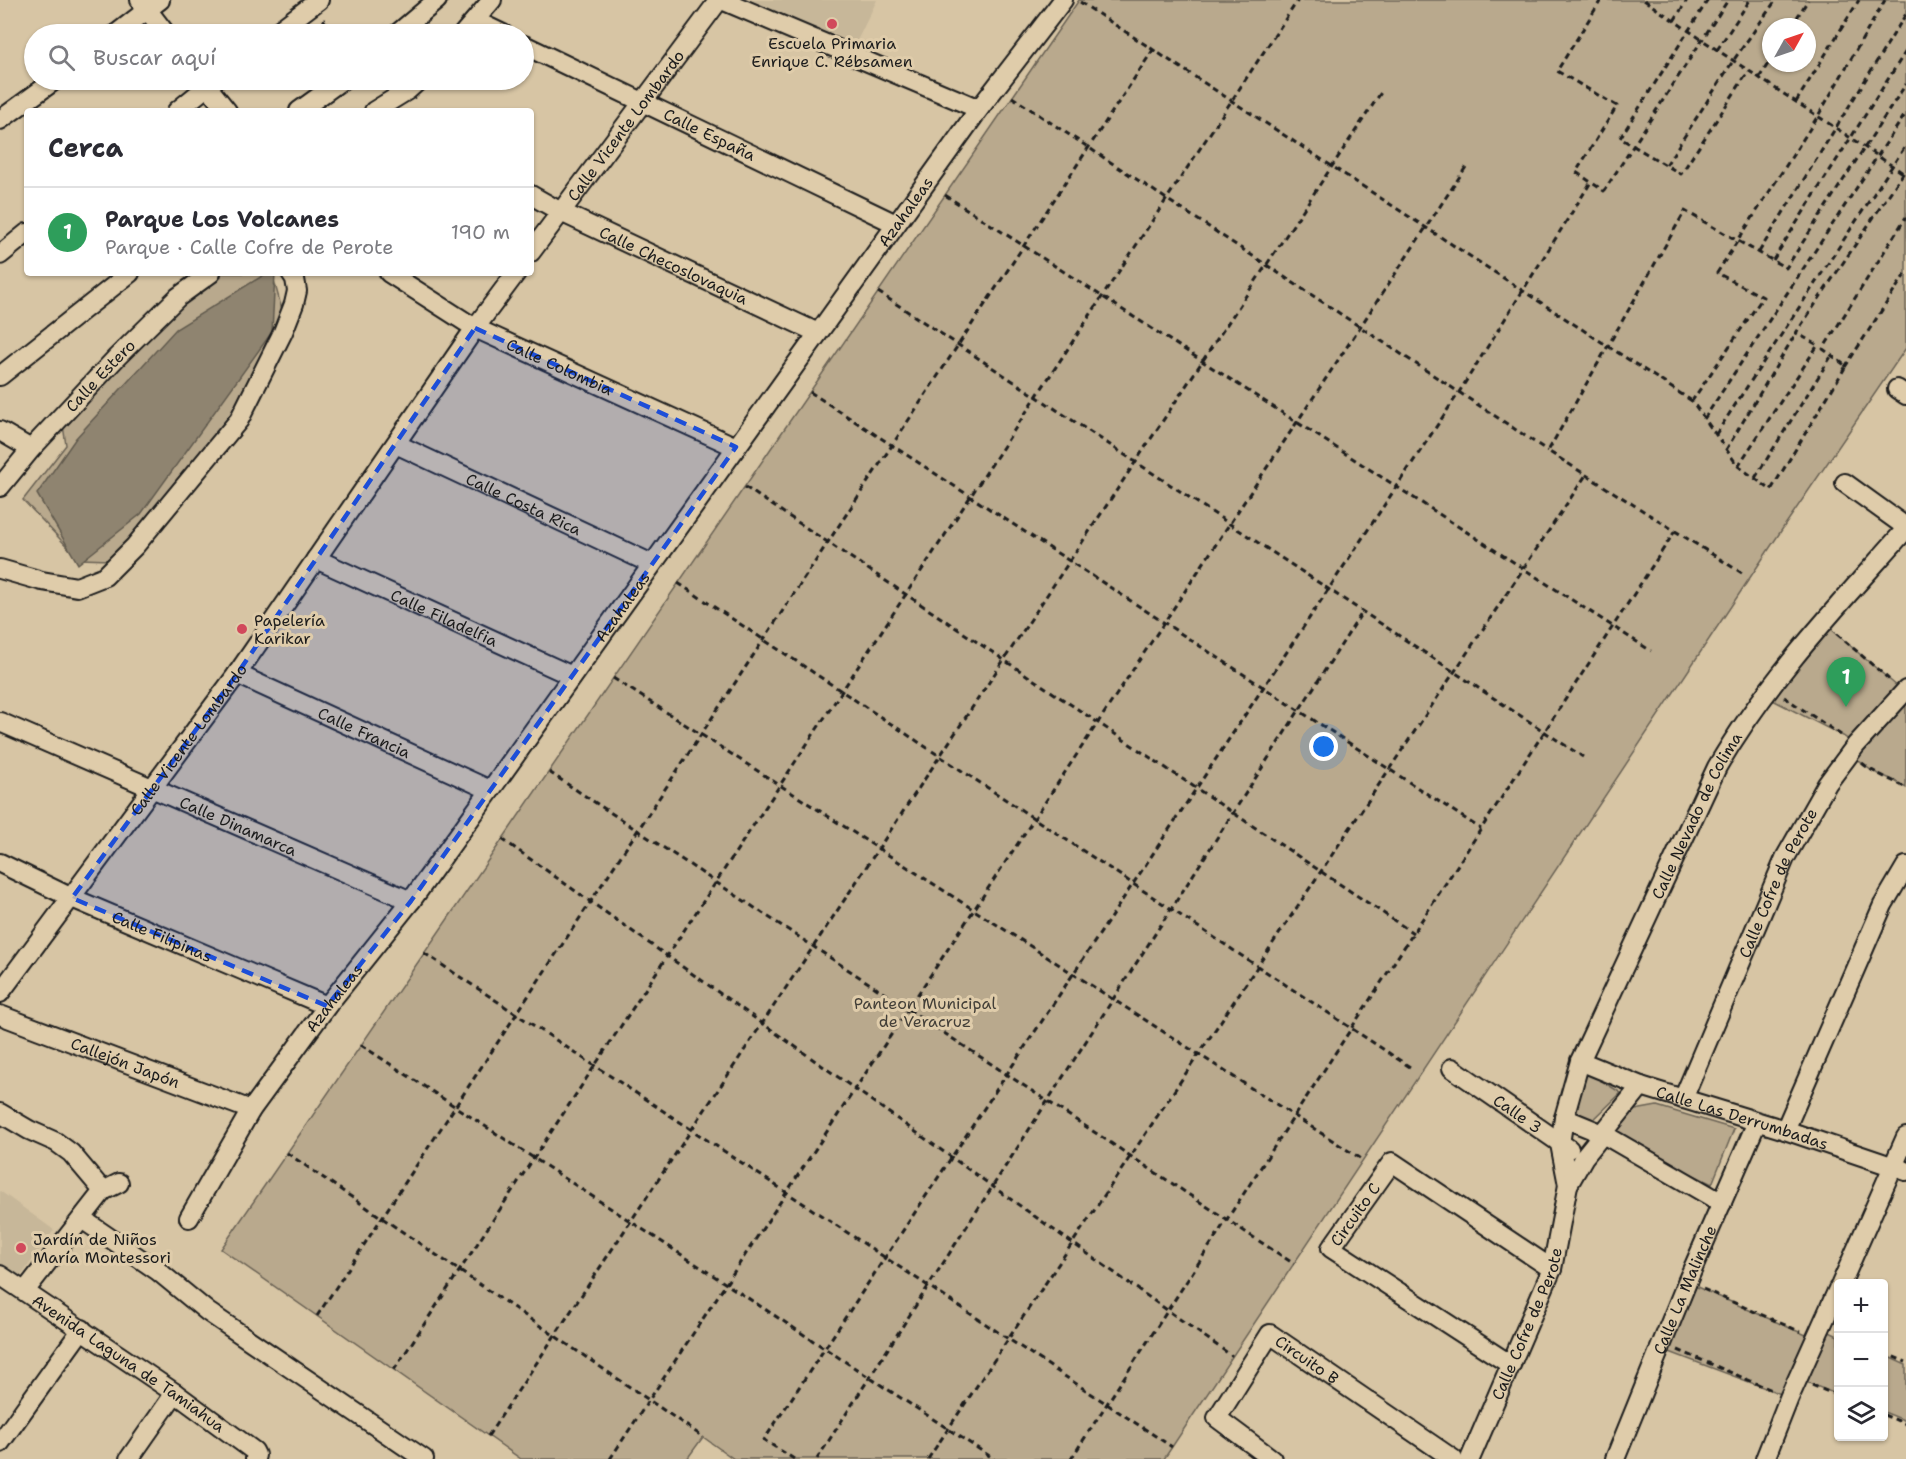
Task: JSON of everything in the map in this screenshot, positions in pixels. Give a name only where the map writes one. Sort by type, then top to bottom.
[{"type":"street","points":[[287,24],[319,0]]},
{"type":"street","points":[[409,24],[437,0]]},
{"type":"street","points":[[473,24],[492,0]]},
{"type":"street","points":[[721,0],[979,109]]},
{"type":"street","name":"Calle Vicente Lombardo","points":[[534,248],[721,0]]},
{"type":"street","name":"Azahaleas","points":[[189,1218],[251,1110],[327,1006],[411,901],[979,109],[1063,1]]},
{"type":"street","points":[[127,24],[149,4],[160,24]]},
{"type":"street","points":[[476,21],[482,24]]},
{"type":"street","name":"Calle España","points":[[534,50],[896,224]]},
{"type":"street","points":[[0,120],[41,90]]},
{"type":"street","points":[[180,108],[199,90]]},
{"type":"street","points":[[213,90],[225,108]]},
{"type":"street","points":[[303,108],[328,90]]},
{"type":"street","points":[[379,108],[408,90]]},
{"type":"street","name":"Calle Checoslovaquia","points":[[534,197],[561,212],[818,333]]},
{"type":"street","points":[[0,255],[24,235]]},
{"type":"street","points":[[0,376],[126,276]]},
{"type":"street","name":"Calle Estero","points":[[0,487],[117,357],[178,297],[207,276]]},
{"type":"street","points":[[0,569],[42,581],[77,587],[105,576],[135,546],[239,420],[283,332],[294,304],[297,291],[293,276]]},
{"type":"street","name":"Calle Colombia","points":[[394,276],[475,328],[736,447]]},
{"type":"street","name":"Calle Vicente Lombardo","points":[[0,993],[237,674],[475,328],[514,276]]},
{"type":"street","points":[[0,430],[32,449]]},
{"type":"street","name":"Calle Costa Rica","points":[[396,444],[652,564]]},
{"type":"street","points":[[1845,483],[1906,528]]},
{"type":"street","name":"Calle Nevado de Colima","points":[[1560,1144],[1564,1118],[1580,1061],[1717,767],[1763,695],[1906,528]]},
{"type":"street","name":"Calle Filadelfia","points":[[316,559],[572,676]]},
{"type":"street","name":"Calle Francia","points":[[237,674],[490,790]]},
{"type":"street","name":"Calle Cofre de Perote","points":[[1683,1099],[1785,858],[1827,784],[1856,746],[1905,691]]},
{"type":"street","name":"Calle Dinamarca","points":[[0,722],[411,901]]},
{"type":"street","name":"Calle Filipinas","points":[[0,863],[72,898],[327,1006]]},
{"type":"street","points":[[1785,1130],[1883,905],[1906,866]]},
{"type":"street","name":"Callejón Japón","points":[[0,1015],[251,1110]]},
{"type":"street","name":"Calle Las Derrumbadas","points":[[1580,1061],[1641,1086],[1785,1130],[1900,1169]]},
{"type":"street","name":"Calle 3","points":[[1452,1068],[1560,1144],[1584,1157]]},
{"type":"street","name":"Calle Cofre de Perote","points":[[1470,1459],[1552,1269],[1568,1185],[1584,1157],[1641,1086]]},
{"type":"street","points":[[0,1113],[56,1142],[111,1187],[81,1219],[25,1291]]},
{"type":"street","points":[[1564,1118],[1603,1134],[1722,1203]]},
{"type":"street","name":"Calle La Malinche","points":[[1616,1459],[1687,1282],[1757,1122]]},
{"type":"street","points":[[1844,1279],[1900,1169],[1906,1137]]},
{"type":"street","name":"Calle Cofre de Perote","points":[[1560,1144],[1568,1185]]},
{"type":"street","name":"Circuito C","points":[[1511,1365],[1331,1248],[1392,1162],[1552,1269]]},
{"type":"street","points":[[81,1219],[158,1271],[208,1312],[424,1459]]},
{"type":"street","name":"Avenida Laguna de Tamiahua","points":[[0,1275],[175,1393],[254,1451],[255,1457]]},
{"type":"street","points":[[1765,1459],[1789,1398],[1834,1300]]},
{"type":"street","points":[[0,1443],[82,1329]]},
{"type":"street","name":"Circuito B","points":[[1272,1459],[1217,1418],[1270,1334],[1453,1459]]},
{"type":"street","points":[[129,1459],[175,1393]]},
{"type":"path","points":[[394,1370],[1298,0]]},
{"type":"path","points":[[1601,0],[1557,72],[1617,106],[1576,172],[1604,191],[1728,0]]},
{"type":"path","points":[[1644,0],[1748,72],[1905,174]]},
{"type":"path","points":[[1674,21],[1688,0]]},
{"type":"path","points":[[1708,0],[1620,138],[1681,174],[1748,72]]},
{"type":"path","points":[[1717,50],[1750,0]]},
{"type":"path","points":[[1666,165],[1733,61],[1776,0]]},
{"type":"path","points":[[1797,18],[1808,0]]},
{"type":"path","points":[[1796,102],[1859,0]]},
{"type":"path","points":[[1692,401],[1762,297],[1717,273],[1818,116],[1885,0]]},
{"type":"path","points":[[1063,1],[1153,50],[1692,401],[1738,466],[1772,490],[1842,372],[1906,273]]},
{"type":"path","points":[[1758,253],[1906,14]]},
{"type":"path","points":[[317,1316],[1153,50]]},
{"type":"path","points":[[1772,260],[1906,51]]},
{"type":"path","points":[[1759,78],[1763,72]]},
{"type":"path","points":[[1548,451],[1685,211],[1786,268],[1906,84]]},
{"type":"path","points":[[488,1436],[1382,91]]},
{"type":"path","points":[[1012,97],[1548,451],[1742,573]]},
{"type":"path","points":[[1704,419],[1906,114]]},
{"type":"path","points":[[1716,435],[1906,145]]},
{"type":"path","points":[[610,1459],[1466,167]]},
{"type":"path","points":[[1726,450],[1796,333],[1905,174],[1906,169]]},
{"type":"path","points":[[794,1459],[764,1440],[1459,392],[1591,182]]},
{"type":"path","points":[[945,195],[1651,651]]},
{"type":"path","points":[[1823,349],[1906,217]]},
{"type":"path","points":[[878,292],[1583,757]]},
{"type":"path","points":[[1796,333],[1818,345],[1846,366],[1842,372]]},
{"type":"path","points":[[1738,466],[1818,345]]},
{"type":"path","points":[[1755,478],[1832,355]]},
{"type":"path","points":[[810,392],[1481,830]]},
{"type":"path","points":[[928,1459],[1586,475]]},
{"type":"path","points":[[745,487],[1413,933]]},
{"type":"path","points":[[1071,1459],[1675,531]]},
{"type":"path","points":[[678,583],[1410,1067]]},
{"type":"path","points":[[817,1459],[1363,611]]},
{"type":"path","points":[[1824,623],[1905,691]]},
{"type":"path","points":[[613,678],[1363,1160]]},
{"type":"path","points":[[549,772],[1294,1264]]},
{"type":"path","points":[[502,839],[1232,1356]]},
{"type":"path","points":[[424,953],[1172,1447]]},
{"type":"path","points":[[361,1045],[994,1459]]},
{"type":"path","points":[[287,1153],[703,1437]]},
{"type":"path","points":[[1687,1282],[1816,1339]]},
{"type":"path","points":[[1663,1343],[1789,1398]]},
{"type":"path","points":[[1888,1355],[1906,1362]]},
{"type":"path","points":[[1798,1379],[1834,1394]]},
{"type":"path","points":[[1888,1417],[1906,1424]]},
{"type":"highlighted area","points":[[475,328],[736,447],[411,901],[327,1006],[72,898],[237,674]]},
{"type":"shaded area","name":"Escuela Primaria Enrique C. Rébsamen","points":[[743,0],[877,0],[854,47]]},
{"type":"shaded area","points":[[262,276],[275,276],[272,332],[141,514],[78,564],[37,494],[76,438],[176,329]]},
{"type":"shaded area","name":"Jardín de Niños María Montessori","points":[[0,1191],[54,1230],[18,1280],[0,1266]]},
{"type":"green space","name":"Panteon Municipal de Veracruz","points":[[1079,0],[1906,0],[1906,348],[1783,528],[1164,1459],[734,1459],[703,1437],[687,1459],[521,1459],[221,1249]]},
{"type":"green space","points":[[202,276],[273,276],[285,321],[269,372],[111,560],[79,559],[23,500],[66,445],[62,419]]},
{"type":"green space","points":[[1824,623],[1906,694],[1906,788],[1872,771],[1850,754],[1856,745],[1843,736],[1763,695]]},
{"type":"green space","points":[[1586,1071],[1621,1093],[1591,1122],[1569,1113]]},
{"type":"green space","points":[[1657,1106],[1734,1129],[1712,1184],[1614,1136],[1630,1111]]},
{"type":"green space","points":[[1688,1283],[1815,1339],[1789,1397],[1659,1348]]},
{"type":"green space","points":[[1821,1328],[1834,1334],[1834,1393],[1799,1379]]},
{"type":"green space","points":[[1888,1357],[1906,1365],[1906,1421],[1888,1414]]},
{"type":"place","name":"Escuela Primaria Enrique C. Rébsamen","points":[[832,24]]},
{"type":"place","name":"Papelería Karikar","points":[[242,629]]},
{"type":"place","name":"Parque Los Volcanes","points":[[1846,707]]},
{"type":"place","name":"Jardín de Niños María Montessori","points":[[21,1248]]}]
